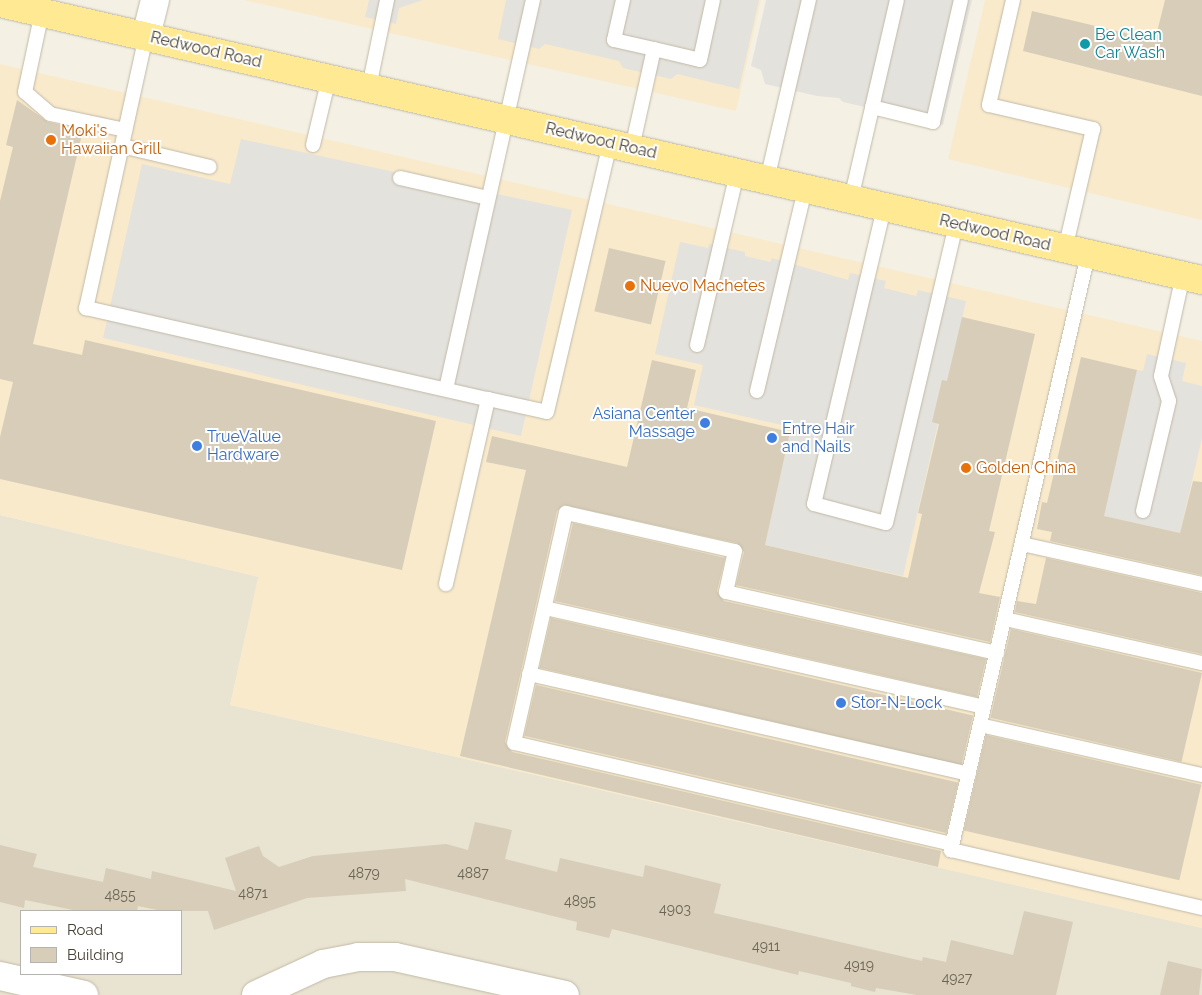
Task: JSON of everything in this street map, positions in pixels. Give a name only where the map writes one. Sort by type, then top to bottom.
[{"type":"main road","name":"Redwood Road","points":[[7,3],[884,208],[1193,278]]},
{"type":"street","points":[[146,36],[154,0]]},
{"type":"street","points":[[256,995],[323,964],[358,957],[386,957],[566,995]]},
{"type":"street","points":[[0,976],[84,995]]},
{"type":"lane","points":[[368,87],[387,0]]},
{"type":"lane","points":[[446,389],[534,0]]},
{"type":"lane","points":[[623,0],[614,40],[700,60],[713,0]]},
{"type":"lane","points":[[767,180],[809,0]]},
{"type":"lane","points":[[851,199],[897,0]]},
{"type":"lane","points":[[872,107],[933,122],[960,0]]},
{"type":"lane","points":[[1013,0],[989,105],[1093,129],[1076,252],[1022,544],[951,850],[1202,908]]},
{"type":"lane","points":[[42,12],[25,92],[50,114],[125,130]]},
{"type":"lane","points":[[146,36],[86,308],[547,412],[621,145],[654,49]]},
{"type":"lane","points":[[313,145],[329,78]]},
{"type":"lane","points":[[122,146],[210,167]]},
{"type":"lane","points":[[697,345],[737,173]]},
{"type":"lane","points":[[400,178],[488,198]]},
{"type":"lane","points":[[757,391],[805,188]]},
{"type":"lane","points":[[884,208],[814,504],[886,523],[956,224]]},
{"type":"lane","points":[[1143,511],[1169,401],[1160,376],[1193,278]]},
{"type":"lane","points":[[446,584],[488,399]]},
{"type":"lane","points":[[952,844],[514,742],[566,513],[735,551],[726,592],[997,653]]},
{"type":"lane","points":[[1022,544],[1202,584]]},
{"type":"lane","points":[[545,608],[984,707]]},
{"type":"lane","points":[[1005,619],[1202,664]]},
{"type":"lane","points":[[529,674],[969,774]]},
{"type":"lane","points":[[980,725],[1202,775]]},
{"type":"shaded area","points":[[244,0],[761,0],[736,111]]},
{"type":"shaded area","points":[[369,0],[423,0],[399,8],[396,24],[365,17]]},
{"type":"shaded area","points":[[506,0],[759,0],[739,89],[677,74],[671,79],[623,68],[619,61],[545,44],[539,49],[498,39]]},
{"type":"shaded area","points":[[766,0],[972,0],[943,125],[843,102],[839,98],[817,96],[765,84],[761,70],[751,66]]},
{"type":"shaded area","points":[[985,0],[1202,0],[1202,220],[948,159]]},
{"type":"shaded area","points":[[0,64],[1202,341],[1202,928],[230,705],[258,577],[0,515]]},
{"type":"shaded area","points":[[241,139],[572,210],[521,436],[103,338],[142,164],[230,184]]},
{"type":"shaded area","points":[[680,242],[708,248],[709,244],[745,252],[745,256],[770,262],[772,258],[848,280],[850,273],[886,281],[884,288],[916,296],[918,290],[966,301],[903,576],[765,545],[791,427],[694,405],[703,365],[655,354]]},
{"type":"shaded area","points":[[1147,354],[1186,363],[1182,381],[1202,386],[1202,438],[1180,533],[1103,516],[1137,370],[1143,371]]},
{"type":"shaded area","points":[[0,515],[259,577],[230,705],[1202,928],[1202,995],[0,995]]},
{"type":"building","points":[[1165,0],[1202,0],[1202,96],[1023,51],[1032,11],[1155,40]]},
{"type":"building","points":[[17,100],[48,122],[83,130],[33,344],[82,355],[85,340],[436,421],[402,570],[0,479],[0,437],[13,382],[0,379],[0,201],[13,147],[6,145]]},
{"type":"building","name":"Nuevo Machetes","points":[[609,248],[666,261],[651,324],[594,311]]},
{"type":"building","points":[[962,317],[1035,334],[989,531],[995,532],[979,593],[1000,597],[990,642],[736,585],[744,552],[737,543],[564,505],[557,511],[505,742],[512,752],[941,851],[938,867],[460,756],[526,470],[486,462],[492,436],[627,467],[652,360],[696,370],[687,408],[790,432],[765,545],[908,578],[922,514],[918,513],[939,424],[932,422],[942,380],[947,381]]},
{"type":"building","points":[[1081,357],[1137,370],[1104,516],[1180,533],[1193,481],[1202,482],[1202,575],[1050,541],[1052,532],[1037,529],[1042,502],[1047,503]]},
{"type":"building","points":[[573,523],[725,558],[717,591],[724,601],[986,659],[977,697],[555,601]]},
{"type":"building","points":[[1046,558],[1202,593],[1202,654],[1015,612],[1017,601],[1036,604]]},
{"type":"building","points":[[551,618],[973,715],[961,765],[540,668]]},
{"type":"building","points":[[1011,629],[1202,673],[1182,762],[991,718]]},
{"type":"building","points":[[536,685],[958,782],[946,833],[524,736]]},
{"type":"building","points":[[986,735],[1201,785],[1179,880],[964,830]]},
{"type":"building","points":[[475,822],[512,830],[505,859],[557,872],[560,858],[643,877],[645,865],[721,884],[714,913],[922,961],[923,957],[946,962],[951,940],[1013,955],[1024,911],[1073,922],[1056,995],[917,995],[876,988],[875,992],[851,986],[851,983],[799,971],[798,975],[612,929],[609,938],[576,930],[577,922],[405,879],[406,891],[307,898],[214,930],[208,911],[157,910],[138,906],[137,910],[73,910],[25,900],[24,908],[0,902],[0,845],[37,854],[33,867],[103,882],[106,868],[151,879],[152,871],[236,891],[225,858],[259,846],[263,856],[279,867],[313,856],[446,844],[468,850]]},
{"type":"building","points":[[1168,961],[1202,969],[1199,995],[1160,995]]},
{"type":"place","name":"Be Clean Car Wash","points":[[1085,44]]},
{"type":"place","name":"Moki's Hawaiian Grill","points":[[51,140]]},
{"type":"place","name":"Nuevo Machetes","points":[[630,286]]},
{"type":"place","name":"Asiana Center Massage","points":[[705,423]]},
{"type":"place","name":"Entre Hair and Nails","points":[[772,438]]},
{"type":"place","name":"TrueValue Hardware","points":[[197,446]]},
{"type":"place","name":"Golden China","points":[[966,468]]},
{"type":"place","name":"Stor-N-Lock","points":[[841,703]]}]
